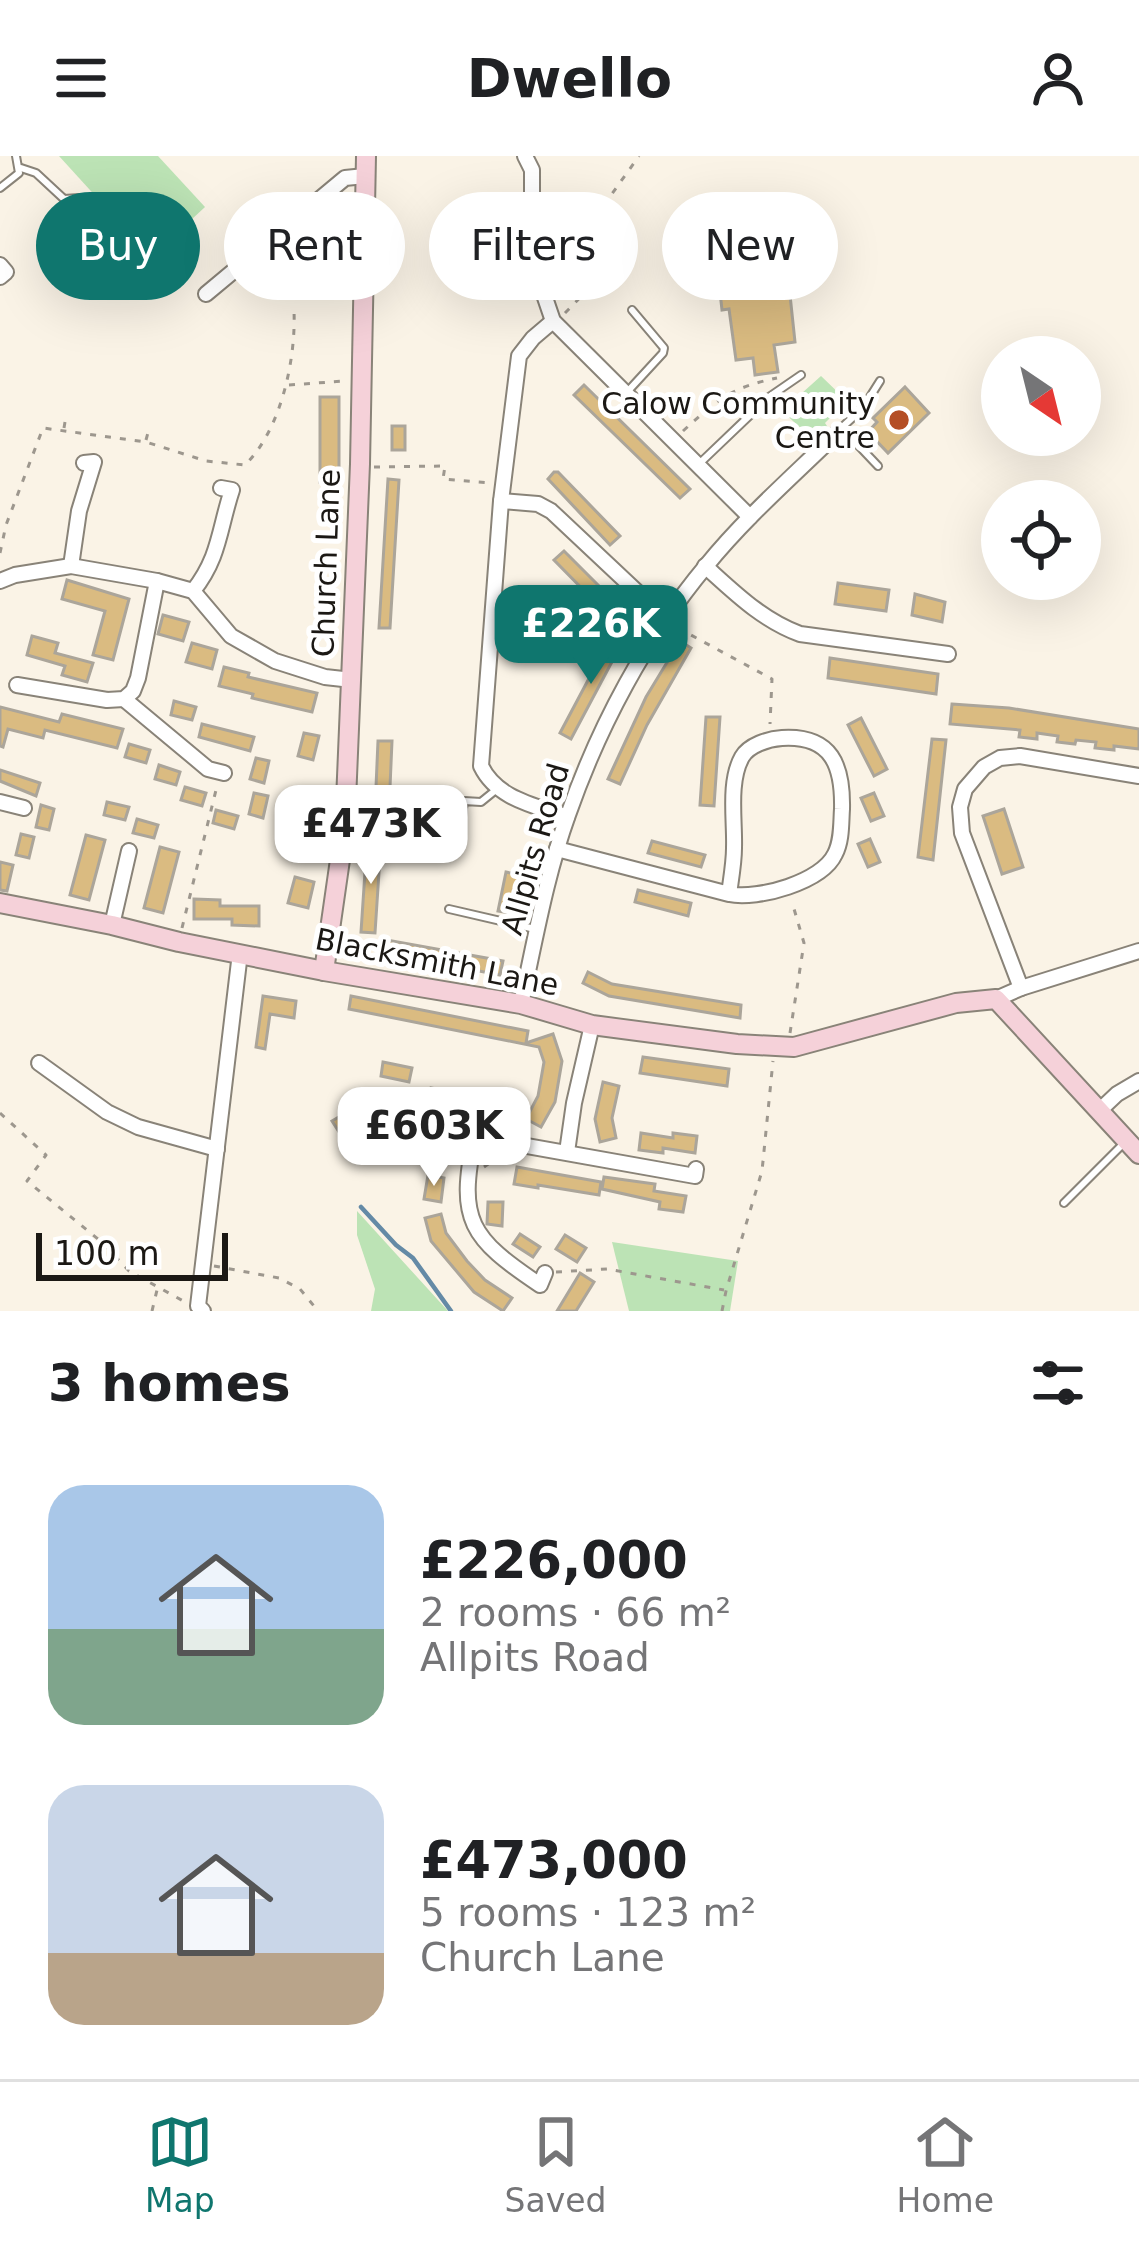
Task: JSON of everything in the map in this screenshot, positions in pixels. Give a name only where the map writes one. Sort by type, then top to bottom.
[{"type":"street","points":[[525,156],[532,170],[532,237],[538,277],[554,321],[751,517]]},
{"type":"street","points":[[206,294],[365,166]]},
{"type":"street","name":"Church Lane","points":[[324,971],[345,824],[360,464],[365,166]]},
{"type":"street","points":[[0,265],[6,272],[0,277]]},
{"type":"street","points":[[554,321],[519,356],[497,467],[503,484],[484,652],[481,766],[488,781],[502,793],[567,817]]},
{"type":"street","name":"Allpits Road","points":[[521,1004],[567,817],[593,750],[638,665],[706,566],[839,431]]},
{"type":"street","points":[[71,566],[79,511],[94,462]]},
{"type":"street","points":[[193,591],[216,556],[231,490]]},
{"type":"street","points":[[502,501],[538,504],[551,511],[667,620]]},
{"type":"street","points":[[0,581],[71,566],[193,591],[230,636],[274,661],[352,680]]},
{"type":"street","points":[[706,566],[752,608],[800,634],[949,654]]},
{"type":"street","points":[[124,700],[138,678],[157,581]]},
{"type":"street","points":[[17,686],[124,700],[208,769],[224,772]]},
{"type":"street","points":[[557,849],[729,894],[744,897],[803,881],[834,858],[839,842],[840,772],[820,744],[782,738],[750,748],[740,760],[729,894]]},
{"type":"street","points":[[1021,988],[962,833],[960,807],[965,789],[984,767],[1010,756],[1139,776]]},
{"type":"street","points":[[0,802],[24,808]]},
{"type":"street","points":[[112,925],[129,851]]},
{"type":"street","name":"Blacksmith Lane","points":[[0,903],[324,971],[521,1004],[592,1025],[786,1047]]},
{"type":"street","points":[[786,1047],[956,1003],[996,999],[1139,951]]},
{"type":"street","points":[[200,1309],[240,953]]},
{"type":"street","points":[[996,999],[1133,1147]]},
{"type":"street","points":[[567,1152],[592,1025]]},
{"type":"street","points":[[39,1064],[106,1112],[138,1127],[217,1149]]},
{"type":"street","points":[[1100,1111],[1139,1082]]},
{"type":"street","points":[[376,1118],[695,1176],[696,1169]]},
{"type":"street","points":[[475,1136],[467,1194],[473,1226],[499,1257],[540,1286]]},
{"type":"lane","points":[[0,188],[20,173],[16,156]]},
{"type":"lane","points":[[20,168],[36,173],[56,192]]},
{"type":"lane","points":[[625,394],[664,348],[632,310]]},
{"type":"lane","points":[[697,466],[769,397],[801,375]]},
{"type":"lane","points":[[878,466],[839,431],[863,408],[880,381]]},
{"type":"lane","points":[[461,825],[464,801],[481,802],[497,789]]},
{"type":"lane","points":[[449,909],[538,930]]},
{"type":"lane","points":[[1064,1203],[1133,1147]]},
{"type":"path","points":[[554,321],[616,262],[596,230],[598,212],[639,156]]},
{"type":"path","points":[[0,553],[43,428],[146,442],[206,461],[245,465],[261,450],[287,385],[294,310]]},
{"type":"path","points":[[672,441],[723,395],[778,378],[789,383]]},
{"type":"path","points":[[287,385],[360,380]]},
{"type":"path","points":[[64,430],[66,416]]},
{"type":"path","points":[[146,442],[149,428]]},
{"type":"path","points":[[360,464],[446,466],[443,479],[503,484]]},
{"type":"path","points":[[667,620],[772,679],[769,741]]},
{"type":"path","points":[[179,942],[217,784],[224,772]]},
{"type":"path","points":[[722,1311],[762,1171],[804,943],[787,886]]},
{"type":"path","points":[[0,1112],[46,1155],[27,1181],[130,1271],[200,1309]]},
{"type":"path","points":[[468,1179],[517,1143]]},
{"type":"path","points":[[204,1264],[279,1277],[299,1289],[318,1311]]},
{"type":"path","points":[[540,1286],[607,1269],[726,1291]]},
{"type":"path","points":[[152,1311],[158,1287]]},
{"type":"green space","points":[[59,156],[158,156],[191,192],[92,192]]},
{"type":"green space","points":[[821,376],[847,401],[815,441],[782,411]]},
{"type":"green space","points":[[357,1211],[448,1311],[371,1311],[375,1289],[357,1235]]},
{"type":"green space","points":[[612,1242],[738,1261],[730,1311],[629,1311]]},
{"type":"building","points":[[721,300],[791,300],[795,342],[774,345],[778,372],[755,375],[753,358],[736,360],[729,309],[722,310]]},
{"type":"building","points":[[584,385],[690,489],[680,498],[574,395]]},
{"type":"building","name":"Calow Community Centre","points":[[905,387],[929,413],[888,453],[868,432],[877,422],[873,418]]},
{"type":"building","points":[[320,397],[339,397],[339,482],[320,482]]},
{"type":"building","points":[[392,426],[405,426],[405,450],[392,450]]},
{"type":"building","points":[[554,472],[620,536],[610,545],[548,479]]},
{"type":"building","points":[[388,479],[399,480],[390,628],[379,628]]},
{"type":"building","points":[[564,551],[625,612],[615,622],[554,560]]},
{"type":"building","points":[[67,580],[129,599],[113,660],[93,655],[105,611],[62,599]]},
{"type":"building","points":[[838,583],[889,590],[886,611],[835,604]]},
{"type":"building","points":[[915,594],[945,602],[942,622],[912,615]]},
{"type":"building","points":[[163,615],[189,622],[183,641],[158,634]]},
{"type":"building","points":[[612,635],[623,641],[571,739],[560,733]]},
{"type":"building","points":[[32,636],[58,643],[55,653],[93,663],[87,682],[62,675],[65,666],[27,655]]},
{"type":"building","points":[[680,641],[691,648],[620,784],[608,779],[646,697]]},
{"type":"building","points":[[192,643],[217,650],[212,669],[186,662]]},
{"type":"building","points":[[830,658],[938,674],[936,694],[828,678]]},
{"type":"building","points":[[224,667],[317,693],[312,712],[219,686]]},
{"type":"building","points":[[174,701],[196,707],[192,720],[171,715]]},
{"type":"building","points":[[952,704],[1139,729],[1139,749],[1095,748],[1096,742],[1057,742],[1058,736],[1019,737],[1020,730],[950,724]]},
{"type":"building","points":[[0,707],[59,722],[62,714],[123,729],[117,748],[45,730],[43,738],[8,729],[3,747]]},
{"type":"building","points":[[706,717],[720,717],[714,806],[700,805]]},
{"type":"building","points":[[861,718],[887,769],[874,776],[848,725]]},
{"type":"building","points":[[202,724],[254,737],[250,751],[199,737]]},
{"type":"building","points":[[304,733],[319,736],[313,760],[298,756]]},
{"type":"building","points":[[932,739],[946,740],[933,860],[918,857]]},
{"type":"building","points":[[378,741],[392,741],[388,833],[374,833]]},
{"type":"building","points":[[129,744],[150,750],[146,763],[125,757]]},
{"type":"building","points":[[256,758],[269,761],[264,783],[250,779]]},
{"type":"building","points":[[159,765],[180,772],[176,785],[155,779]]},
{"type":"building","points":[[0,770],[40,783],[36,796],[0,781]]},
{"type":"building","points":[[185,787],[206,793],[202,806],[181,800]]},
{"type":"building","points":[[254,793],[268,796],[263,818],[249,814]]},
{"type":"building","points":[[874,793],[884,816],[871,821],[861,798]]},
{"type":"building","points":[[107,802],[129,807],[125,820],[104,815]]},
{"type":"building","points":[[41,805],[54,809],[49,830],[36,827]]},
{"type":"building","points":[[1004,809],[1023,867],[1002,874],[983,816]]},
{"type":"building","points":[[216,810],[238,816],[234,829],[213,823]]},
{"type":"building","points":[[137,819],[158,825],[154,838],[133,833]]},
{"type":"building","points":[[21,834],[34,837],[29,858],[16,855]]},
{"type":"building","points":[[86,835],[105,840],[89,900],[70,895]]},
{"type":"building","points":[[870,839],[880,862],[868,867],[858,844]]},
{"type":"building","points":[[652,841],[705,855],[701,867],[648,853]]},
{"type":"building","points":[[367,842],[381,842],[375,933],[361,932]]},
{"type":"building","points":[[160,847],[179,852],[163,913],[144,908]]},
{"type":"building","points":[[0,862],[13,865],[7,891],[0,890]]},
{"type":"building","points":[[506,872],[524,876],[516,914],[498,911]]},
{"type":"building","points":[[295,877],[314,882],[308,908],[288,903]]},
{"type":"building","points":[[638,890],[691,903],[688,916],[635,902]]},
{"type":"building","points":[[194,899],[220,900],[220,906],[259,906],[259,926],[232,925],[232,919],[194,919]]},
{"type":"building","points":[[381,939],[503,961],[500,975],[379,952]]},
{"type":"building","points":[[588,972],[612,984],[741,1005],[740,1018],[609,996],[583,983]]},
{"type":"building","points":[[263,996],[296,1001],[294,1018],[270,1014],[265,1049],[256,1047]]},
{"type":"building","points":[[351,996],[528,1031],[526,1043],[553,1034],[562,1061],[555,1102],[541,1127],[526,1119],[538,1096],[544,1062],[539,1047],[349,1009]]},
{"type":"building","points":[[643,1057],[729,1069],[727,1086],[640,1073]]},
{"type":"building","points":[[383,1062],[412,1068],[409,1082],[381,1076]]},
{"type":"building","points":[[603,1082],[619,1086],[612,1118],[616,1138],[600,1142],[595,1119]]},
{"type":"building","points":[[431,1088],[505,1102],[503,1116],[428,1102]]},
{"type":"building","points":[[344,1114],[360,1138],[348,1146],[332,1121]]},
{"type":"building","points":[[641,1133],[697,1136],[695,1153],[639,1150]]},
{"type":"building","points":[[363,1142],[392,1148],[389,1162],[360,1156]]},
{"type":"building","points":[[517,1167],[601,1182],[599,1195],[514,1184]]},
{"type":"building","points":[[428,1175],[444,1178],[441,1202],[424,1199]]},
{"type":"building","points":[[604,1177],[655,1184],[654,1191],[686,1196],[683,1212],[659,1209],[660,1202],[602,1189]]},
{"type":"building","points":[[488,1202],[503,1202],[502,1226],[487,1224]]},
{"type":"building","points":[[441,1214],[446,1233],[467,1261],[512,1298],[503,1311],[474,1292],[431,1241],[425,1218]]},
{"type":"building","points":[[520,1234],[540,1247],[533,1257],[513,1244]]},
{"type":"building","points":[[565,1235],[586,1248],[577,1262],[556,1249]]},
{"type":"building","points":[[580,1273],[594,1282],[576,1311],[557,1311]]},
{"type":"waterway","points":[[361,1207],[413,1258],[451,1311]]},
{"type":"place","name":"Calow Community Centre","points":[[899,420]]}]
